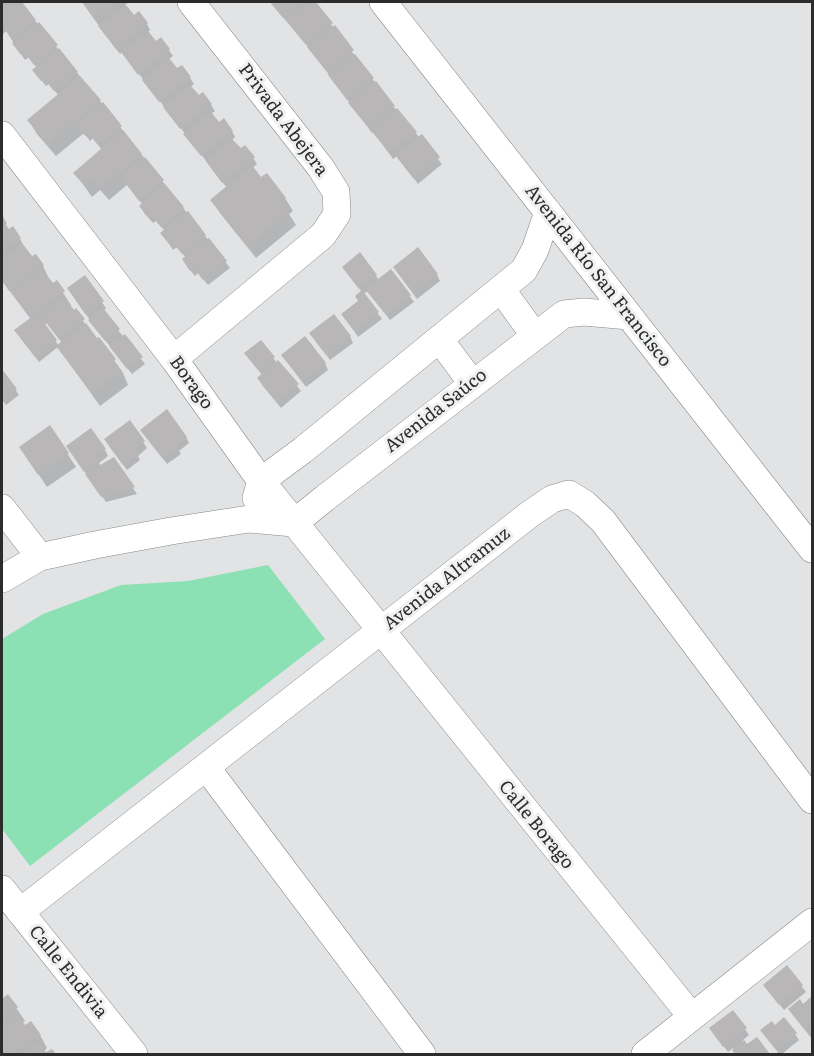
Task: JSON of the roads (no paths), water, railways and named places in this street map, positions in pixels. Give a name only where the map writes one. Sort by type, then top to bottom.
[{"type":"street","name":"Privada Abejera","points":[[174,359],[323,235],[337,214],[336,192],[321,168],[191,2]]},
{"type":"street","name":"Avenida Río San Francisco","points":[[383,2],[813,549]]},
{"type":"street","name":"Borago","points":[[2,135],[174,359],[261,481],[381,632]]},
{"type":"street","points":[[249,519],[261,481],[440,340],[524,270],[535,250],[548,212]]},
{"type":"street","points":[[501,289],[536,336]]},
{"type":"street","name":"Avenida Saúco","points":[[294,523],[564,314],[584,312],[629,316]]},
{"type":"street","points":[[440,340],[472,383]]},
{"type":"street","name":"Avenida Altramuz","points":[[20,912],[530,514],[552,499],[569,494],[585,504],[603,521],[813,800]]},
{"type":"street","points":[[2,508],[40,557]]},
{"type":"street","points":[[2,579],[40,557],[160,533],[249,519],[294,523]]},
{"type":"street","name":"Calle Borago","points":[[381,632],[692,1017]]},
{"type":"street","points":[[206,767],[422,1054]]},
{"type":"street","name":"Calle Endivia","points":[[2,889],[134,1054]]},
{"type":"street","points":[[645,1054],[813,922]]}]
